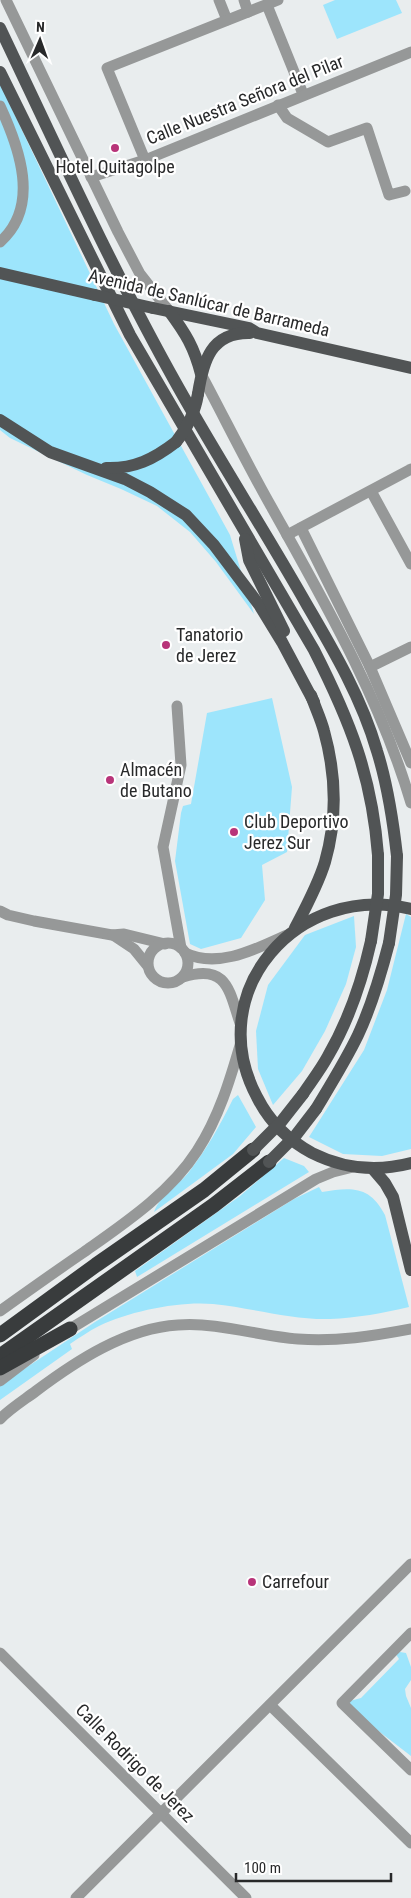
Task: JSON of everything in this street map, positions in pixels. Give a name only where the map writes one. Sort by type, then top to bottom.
[{"type":"highway","points":[[0,1335],[204,1190],[253,1150]]},
{"type":"highway","points":[[0,1356],[214,1205],[269,1162]]},
{"type":"highway","points":[[0,1368],[70,1329]]},
{"type":"main road","points":[[0,28],[101,240],[145,327],[178,387],[328,640],[352,687],[377,750],[388,791],[397,856],[396,895],[389,943],[381,974],[359,1034],[343,1065],[316,1108],[296,1135],[269,1162]]},
{"type":"main road","points":[[0,72],[130,335],[314,650],[347,720],[360,753],[370,794],[376,822],[378,894],[371,941],[364,970],[343,1026],[328,1056],[303,1094],[281,1122],[253,1150]]},
{"type":"main road","name":"Avenida de Sanlúcar de Barrameda","points":[[0,273],[250,328],[257,333],[411,368]]},
{"type":"main road","points":[[169,311],[195,351],[201,374]]},
{"type":"main road","points":[[94,468],[120,469],[142,464],[176,442],[190,422],[196,409],[201,374],[214,345],[239,332],[257,333]]},
{"type":"main road","points":[[0,420],[50,452],[125,479],[150,492],[186,515],[214,545],[260,606],[282,642],[314,702]]},
{"type":"main road","points":[[244,532],[249,560],[303,671],[324,730],[330,760],[334,796],[332,832],[324,864],[291,932]]},
{"type":"main road","points":[[411,909],[393,904],[356,905],[313,918],[291,932],[274,949],[255,977],[246,1001],[241,1040],[244,1064],[251,1087],[263,1108],[280,1130],[302,1147],[326,1160],[353,1167],[373,1169],[396,1167],[411,1163]]},
{"type":"main road","points":[[373,1169],[385,1182],[393,1197],[411,1270]]},
{"type":"street","points":[[6,0],[140,274],[169,311]]},
{"type":"street","points":[[220,0],[228,20]]},
{"type":"street","points":[[244,0],[248,12]]},
{"type":"street","points":[[145,160],[107,68],[274,2],[303,94]]},
{"type":"street","name":"Calle Nuestra Señora del Pilar","points":[[91,177],[145,160],[278,104],[411,52]]},
{"type":"street","points":[[278,104],[287,118],[328,142],[368,128],[389,195],[405,190]]},
{"type":"street","points":[[0,106],[14,137],[22,163],[23,184],[22,202],[15,223],[0,242]]},
{"type":"street","points":[[201,374],[347,646],[379,713],[399,764],[411,803]]},
{"type":"street","points":[[287,535],[411,469]]},
{"type":"street","points":[[371,491],[411,564]]},
{"type":"street","points":[[301,528],[370,667],[411,763]]},
{"type":"street","points":[[370,667],[411,647]]},
{"type":"street","points":[[176,706],[181,765],[163,847],[178,931],[188,965],[182,977]]},
{"type":"street","points":[[0,911],[8,916],[34,921],[112,935],[124,934],[167,943],[195,958],[212,960],[246,952],[291,932]]},
{"type":"street","points":[[147,965],[151,952],[156,947],[167,943],[178,931]]},
{"type":"street","points":[[112,935],[134,948],[147,965],[153,977],[158,981],[171,983],[182,977],[204,972],[215,974],[224,981],[242,1026]]},
{"type":"street","points":[[0,1311],[120,1226],[174,1179],[196,1152],[214,1121],[229,1085],[241,1040]]},
{"type":"street","points":[[0,1381],[70,1329],[316,1179],[353,1167]]},
{"type":"street","points":[[0,1419],[86,1356],[119,1340],[158,1328],[196,1324],[298,1339],[333,1340],[366,1337],[411,1329]]},
{"type":"street","points":[[76,1898],[160,1812],[411,1564]]},
{"type":"street","points":[[411,1633],[342,1703],[411,1770]]},
{"type":"street","name":"Calle Rodrigo de Jerez","points":[[0,1653],[246,1898]]},
{"type":"street","points":[[270,1705],[409,1838]]},
{"type":"shaded area","points":[[335,0],[396,0],[402,13],[337,39],[323,5]]},
{"type":"shaded area","points":[[0,84],[114,324],[230,535],[254,614],[216,562],[190,532],[157,506],[10,438],[0,430]]},
{"type":"shaded area","name":"Club Deportivo Jerez Sur","points":[[272,698],[292,787],[287,852],[262,865],[265,900],[241,938],[201,949],[190,944],[175,861],[181,813],[183,806],[191,804],[207,713]]},
{"type":"shaded area","points":[[406,914],[411,917],[411,1149],[382,1156],[343,1154],[309,1137],[364,1050],[387,990]]},
{"type":"shaded area","points":[[354,916],[356,947],[346,984],[325,1031],[302,1071],[273,1105],[258,1069],[256,1031],[268,985],[305,935]]},
{"type":"shaded area","points":[[238,1095],[256,1127],[233,1154],[154,1212],[160,1201],[185,1177],[196,1163],[213,1137],[233,1099]]},
{"type":"shaded area","points":[[284,1158],[304,1166],[309,1172],[137,1277],[135,1271],[240,1196]]},
{"type":"shaded area","points":[[319,1187],[322,1192],[342,1189],[359,1191],[373,1198],[379,1205],[385,1215],[409,1307],[370,1315],[330,1319],[301,1318],[200,1303],[155,1308],[125,1316],[99,1326],[70,1344],[72,1349],[0,1400],[0,1385],[95,1322],[294,1199]]},
{"type":"shaded area","points":[[394,1651],[406,1653],[411,1667],[411,1680],[405,1689],[411,1708],[411,1756],[342,1703],[361,1698],[399,1659]]},
{"type":"place","name":"Hotel Quitagolpe","points":[[115,148]]},
{"type":"place","name":"Tanatorio de Jerez","points":[[166,645]]},
{"type":"place","name":"Almacén de Butano","points":[[110,780]]},
{"type":"place","name":"Club Deportivo Jerez Sur","points":[[234,832]]},
{"type":"place","name":"Carrefour","points":[[252,1582]]}]
